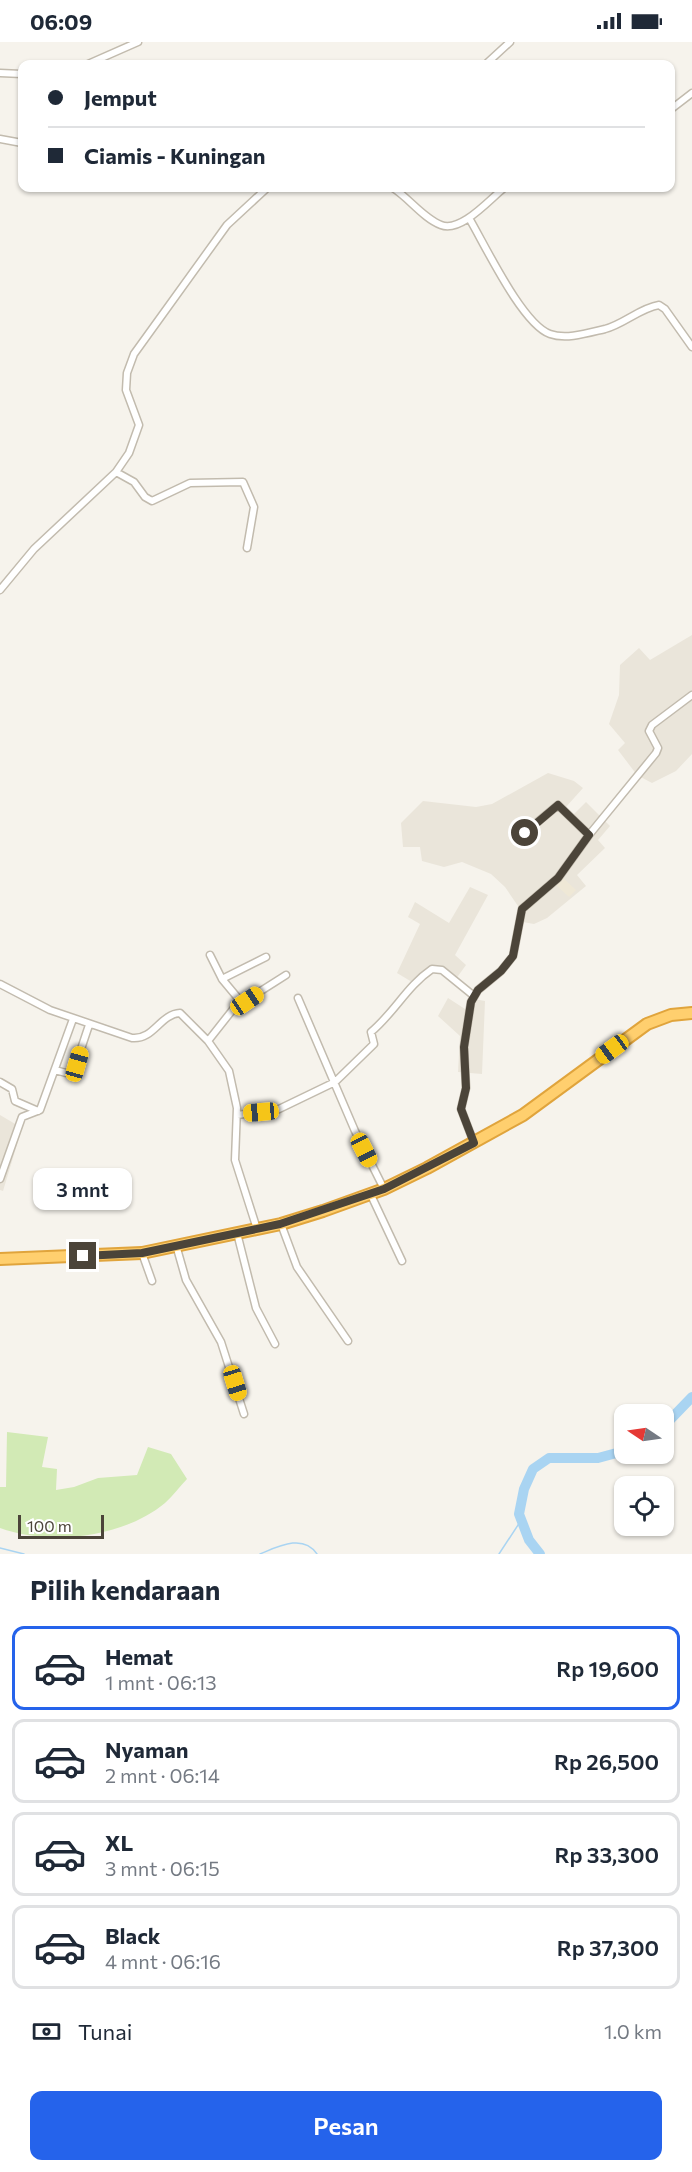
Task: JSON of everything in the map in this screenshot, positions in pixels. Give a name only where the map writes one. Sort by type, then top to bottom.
[{"type":"highway","points":[[0,1259],[142,1253],[280,1224],[384,1189],[474,1143],[523,1114],[647,1024],[670,1015],[692,1013]]},
{"type":"street","points":[[97,60],[138,42]]},
{"type":"street","points":[[490,60],[510,42]]},
{"type":"street","points":[[0,74],[18,74]]},
{"type":"street","points":[[675,106],[692,93]]},
{"type":"street","points":[[0,139],[18,142]]},
{"type":"street","points":[[0,590],[34,549],[116,472],[129,453],[138,430],[137,414],[126,390],[134,354],[227,225],[263,192]]},
{"type":"street","points":[[398,192],[444,226],[469,218],[499,192]]},
{"type":"street","points":[[469,218],[516,299],[542,330],[558,336],[596,331],[621,324],[659,305],[665,309],[692,347]]},
{"type":"street","points":[[116,472],[134,482],[145,497],[152,501],[190,483],[243,482],[254,507],[247,548]]},
{"type":"street","points":[[474,1143],[461,1109],[466,1088],[465,1029],[474,996],[501,971],[513,956],[522,909],[558,878],[589,835],[657,751],[649,731],[652,725],[692,695]]},
{"type":"street","points":[[516,840],[558,805],[589,835]]},
{"type":"street","points":[[210,955],[222,979],[242,1003]]},
{"type":"street","points":[[222,979],[266,957]]},
{"type":"street","points":[[237,1115],[277,1110],[335,1082],[374,1044],[371,1031],[386,1021],[412,984],[432,969],[442,970],[474,996]]},
{"type":"street","points":[[208,1041],[234,1008],[286,975]]},
{"type":"street","points":[[0,984],[88,1025],[140,1039],[149,1035],[177,1012],[208,1041],[230,1071],[237,1115],[235,1160],[257,1229]]},
{"type":"street","points":[[298,998],[355,1131],[384,1189]]},
{"type":"street","points":[[0,1179],[22,1117],[39,1111],[73,1019]]},
{"type":"street","points":[[55,1070],[66,1073],[74,1070],[88,1025]]},
{"type":"street","points":[[0,1082],[12,1089],[15,1101],[39,1111]]},
{"type":"street","points":[[370,1193],[402,1261]]},
{"type":"street","points":[[280,1224],[301,1272],[348,1341]]},
{"type":"street","points":[[237,1233],[256,1308],[264,1329],[275,1344]]},
{"type":"street","points":[[176,1245],[186,1280],[221,1342],[244,1414]]},
{"type":"street","points":[[142,1253],[152,1281]]},
{"type":"shaded area","points":[[692,635],[692,754],[676,771],[652,783],[637,775],[618,750],[625,743],[609,724],[619,695],[620,665],[639,648],[650,660]]},
{"type":"shaded area","points":[[548,773],[574,781],[583,788],[566,807],[573,815],[586,802],[610,826],[598,840],[605,848],[577,875],[586,886],[547,918],[534,924],[517,921],[518,906],[505,887],[491,874],[462,862],[444,867],[422,861],[420,847],[403,847],[401,823],[423,801],[476,807],[492,804]]},
{"type":"shaded area","points":[[562,877],[576,890],[569,897],[555,884]]},
{"type":"shaded area","points":[[470,887],[488,895],[455,955],[466,965],[453,983],[439,972],[433,971],[417,985],[397,973],[420,924],[408,917],[415,902],[449,923]]},
{"type":"shaded area","points":[[448,998],[465,1009],[469,998],[485,1001],[482,1074],[458,1072],[460,1036],[438,1016]]},
{"type":"shaded area","points":[[0,1115],[22,1128],[3,1191],[0,1190]]},
{"type":"green space","points":[[7,1432],[48,1437],[42,1467],[57,1469],[56,1490],[74,1487],[98,1478],[137,1475],[148,1447],[171,1454],[187,1479],[165,1503],[148,1515],[108,1531],[63,1537],[20,1534],[0,1528],[0,1487],[6,1487]]},
{"type":"waterway","points":[[674,1416],[692,1397]]},
{"type":"waterway","points":[[540,1554],[529,1540],[519,1514],[524,1489],[533,1469],[549,1458],[598,1458],[614,1454]]},
{"type":"waterway","points":[[499,1554],[520,1522]]},
{"type":"waterway","points":[[260,1554],[282,1545],[297,1543],[305,1544],[317,1554]]},
{"type":"waterway","points":[[0,1548],[24,1554]]},
{"type":"route","points":[[83,1256],[142,1253],[280,1224],[384,1189],[474,1143],[461,1109],[466,1088],[465,1029],[471,1002],[478,990],[507,966],[513,956],[518,940],[522,909],[550,887],[589,835],[558,805],[525,833]]}]
